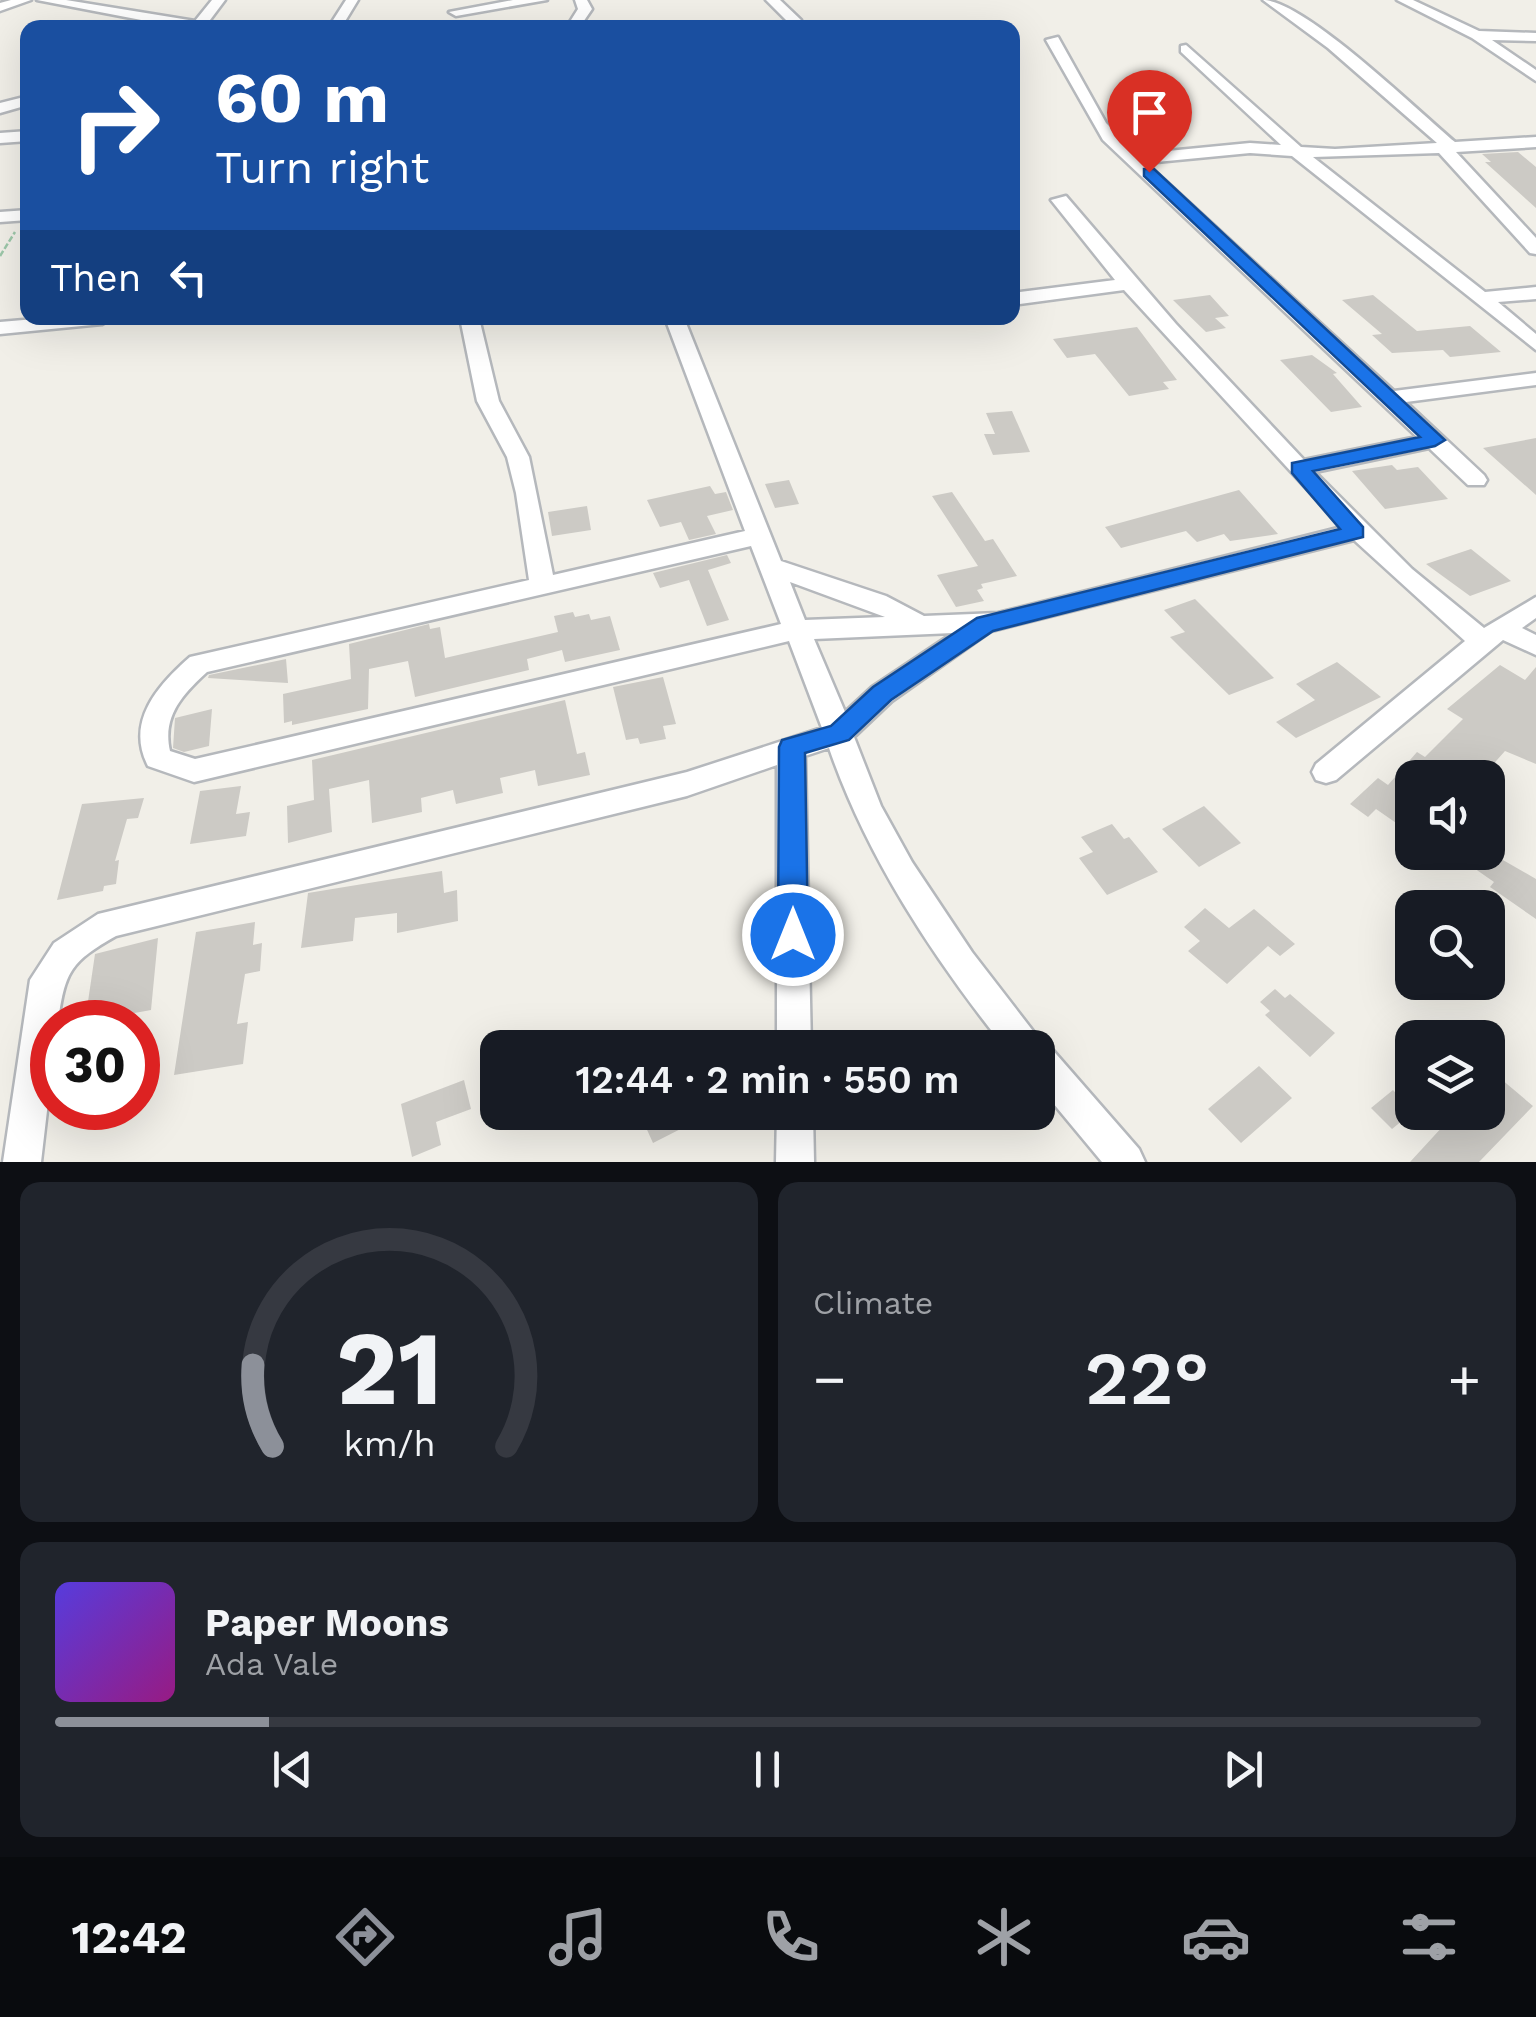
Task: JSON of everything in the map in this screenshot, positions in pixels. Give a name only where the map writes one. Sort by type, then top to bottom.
[{"type":"street","points":[[0,8],[25,0]]},
{"type":"street","points":[[43,0],[158,20]]},
{"type":"street","points":[[203,20],[219,0]]},
{"type":"street","points":[[456,12],[541,0]]},
{"type":"street","points":[[772,0],[794,20]]},
{"type":"street","points":[[1269,0],[1333,45],[1448,148],[1536,250]]},
{"type":"street","points":[[1403,0],[1489,39],[1536,77]]},
{"type":"street","points":[[1489,39],[1536,37]]},
{"type":"street","points":[[1053,40],[1078,75],[1095,121],[1476,480]]},
{"type":"street","points":[[1186,49],[1254,116],[1327,179],[1536,344]]},
{"type":"street","points":[[1137,159],[1250,148],[1335,154],[1536,142]]},
{"type":"street","points":[[1060,200],[1124,284],[1355,532],[1430,601],[1492,634],[1536,646]]},
{"type":"street","points":[[1020,298],[1124,284]]},
{"type":"street","points":[[1482,298],[1536,293]]},
{"type":"street","points":[[0,328],[31,325]]},
{"type":"street","points":[[471,325],[488,401],[518,457],[528,493],[542,586]]},
{"type":"street","points":[[677,325],[796,630],[814,661],[866,806],[944,946],[1013,1030]]},
{"type":"street","points":[[1391,398],[1536,379]]},
{"type":"street","points":[[1299,468],[1435,440]]},
{"type":"street","points":[[760,536],[199,664],[170,689],[156,714],[151,739],[158,758],[194,770],[796,630],[985,624],[1355,532]]},
{"type":"street","points":[[772,567],[877,602],[923,626]]},
{"type":"street","points":[[1326,772],[1492,634],[1536,606]]},
{"type":"street","points":[[22,1162],[46,980],[57,959],[80,939],[109,924],[687,784],[840,733],[882,694],[985,624]]},
{"type":"street","points":[[792,747],[794,1030]]},
{"type":"street","points":[[1055,1080],[1126,1162]]},
{"type":"street","points":[[794,1130],[795,1162]]},
{"type":"path","points":[[0,256],[20,224]]},
{"type":"building","points":[[1518,152],[1536,167],[1536,208],[1485,162],[1491,162],[1482,154]]},
{"type":"building","points":[[1210,295],[1229,316],[1215,318],[1226,328],[1206,332],[1173,300]]},
{"type":"building","points":[[1373,295],[1417,331],[1470,326],[1501,352],[1450,357],[1443,350],[1392,353],[1372,335],[1382,334],[1342,300]]},
{"type":"building","points":[[1137,327],[1177,380],[1163,382],[1169,389],[1129,396],[1095,354],[1067,358],[1053,339]]},
{"type":"building","points":[[1312,355],[1337,373],[1333,374],[1362,407],[1331,412],[1280,360]]},
{"type":"building","points":[[1012,411],[1030,452],[993,455],[984,434],[995,434],[986,413]]},
{"type":"building","points":[[1536,438],[1536,495],[1483,448]]},
{"type":"building","points":[[1392,465],[1397,470],[1418,467],[1448,499],[1385,509],[1352,471]]},
{"type":"building","points":[[789,480],[799,504],[775,508],[765,484]]},
{"type":"building","points":[[710,486],[715,494],[726,492],[733,510],[707,516],[716,534],[689,540],[681,522],[660,527],[647,500]]},
{"type":"building","points":[[1239,490],[1278,534],[1230,541],[1224,534],[1197,542],[1186,531],[1121,548],[1105,527]]},
{"type":"building","points":[[952,492],[985,541],[993,539],[1017,576],[981,584],[983,588],[977,590],[984,601],[956,607],[937,575],[978,566],[932,496]]},
{"type":"building","points":[[587,506],[591,530],[552,536],[548,512]]},
{"type":"building","points":[[1471,549],[1511,581],[1470,596],[1426,564]]},
{"type":"building","points":[[727,555],[731,563],[708,570],[729,620],[707,626],[689,580],[660,588],[653,573]]},
{"type":"building","points":[[1195,599],[1274,678],[1229,695],[1170,637],[1185,632],[1164,610]]},
{"type":"building","points":[[573,612],[575,617],[589,614],[591,620],[610,616],[620,650],[565,662],[562,650],[527,659],[529,670],[415,697],[408,661],[369,669],[368,709],[292,725],[292,721],[284,723],[283,694],[351,679],[349,644],[429,624],[430,629],[440,627],[445,658],[558,632],[554,616]]},
{"type":"building","points":[[286,659],[288,683],[208,678],[209,675]]},
{"type":"building","points":[[1337,662],[1381,697],[1296,738],[1276,722],[1315,700],[1296,684]]},
{"type":"building","points":[[1500,665],[1525,680],[1536,667],[1536,764],[1505,751],[1497,760],[1410,760],[1417,752],[1425,757],[1463,719],[1447,709]]},
{"type":"building","points":[[663,677],[676,724],[663,726],[666,739],[640,744],[638,738],[626,740],[613,687]]},
{"type":"building","points":[[565,700],[577,754],[585,752],[590,775],[538,786],[535,770],[500,778],[503,793],[456,804],[453,790],[421,798],[422,812],[372,823],[369,780],[329,789],[332,832],[288,843],[287,806],[314,800],[312,760]]},
{"type":"building","points":[[212,709],[209,746],[184,752],[173,748],[175,718]]},
{"type":"building","points":[[1395,777],[1395,822],[1376,809],[1368,817],[1350,804],[1378,778],[1388,785]]},
{"type":"building","points":[[241,786],[236,814],[250,812],[246,836],[190,844],[200,791]]},
{"type":"building","points":[[144,798],[138,818],[127,819],[115,861],[119,860],[116,884],[104,886],[103,891],[57,900],[82,804]]},
{"type":"building","points":[[1204,806],[1241,843],[1199,867],[1162,829]]},
{"type":"building","points":[[1112,824],[1124,839],[1129,837],[1158,872],[1107,895],[1079,858],[1093,852],[1081,837]]},
{"type":"building","points":[[1505,861],[1536,879],[1536,919],[1505,897],[1505,890],[1490,887],[1494,882],[1477,870],[1505,870]]},
{"type":"building","points":[[442,871],[444,893],[457,890],[458,921],[397,933],[397,913],[355,918],[353,941],[301,948],[308,893]]},
{"type":"building","points":[[1205,908],[1229,928],[1254,909],[1295,944],[1280,956],[1268,946],[1227,984],[1188,951],[1200,941],[1184,927]]},
{"type":"building","points":[[255,922],[253,945],[262,943],[260,971],[245,974],[237,1024],[248,1022],[243,1064],[174,1075],[196,932]]},
{"type":"building","points":[[158,938],[152,1000],[88,1000],[95,954]]},
{"type":"building","points":[[1275,989],[1285,998],[1290,994],[1335,1033],[1310,1057],[1265,1015],[1270,1011],[1260,1002]]},
{"type":"building","points":[[1259,1066],[1292,1098],[1241,1143],[1208,1109]]},
{"type":"building","points":[[464,1080],[471,1109],[436,1122],[441,1145],[412,1157],[401,1104]]},
{"type":"building","points":[[1505,1082],[1533,1106],[1479,1162],[1410,1162],[1439,1130],[1505,1130]]},
{"type":"building","points":[[1393,1090],[1395,1127],[1392,1129],[1371,1108]]},
{"type":"building","points":[[647,1130],[679,1130],[653,1143]]},
{"type":"route","points":[[793,935],[792,747],[840,733],[882,694],[985,624],[1224,568],[1355,532],[1299,468],[1435,440],[1149,172]]}]
